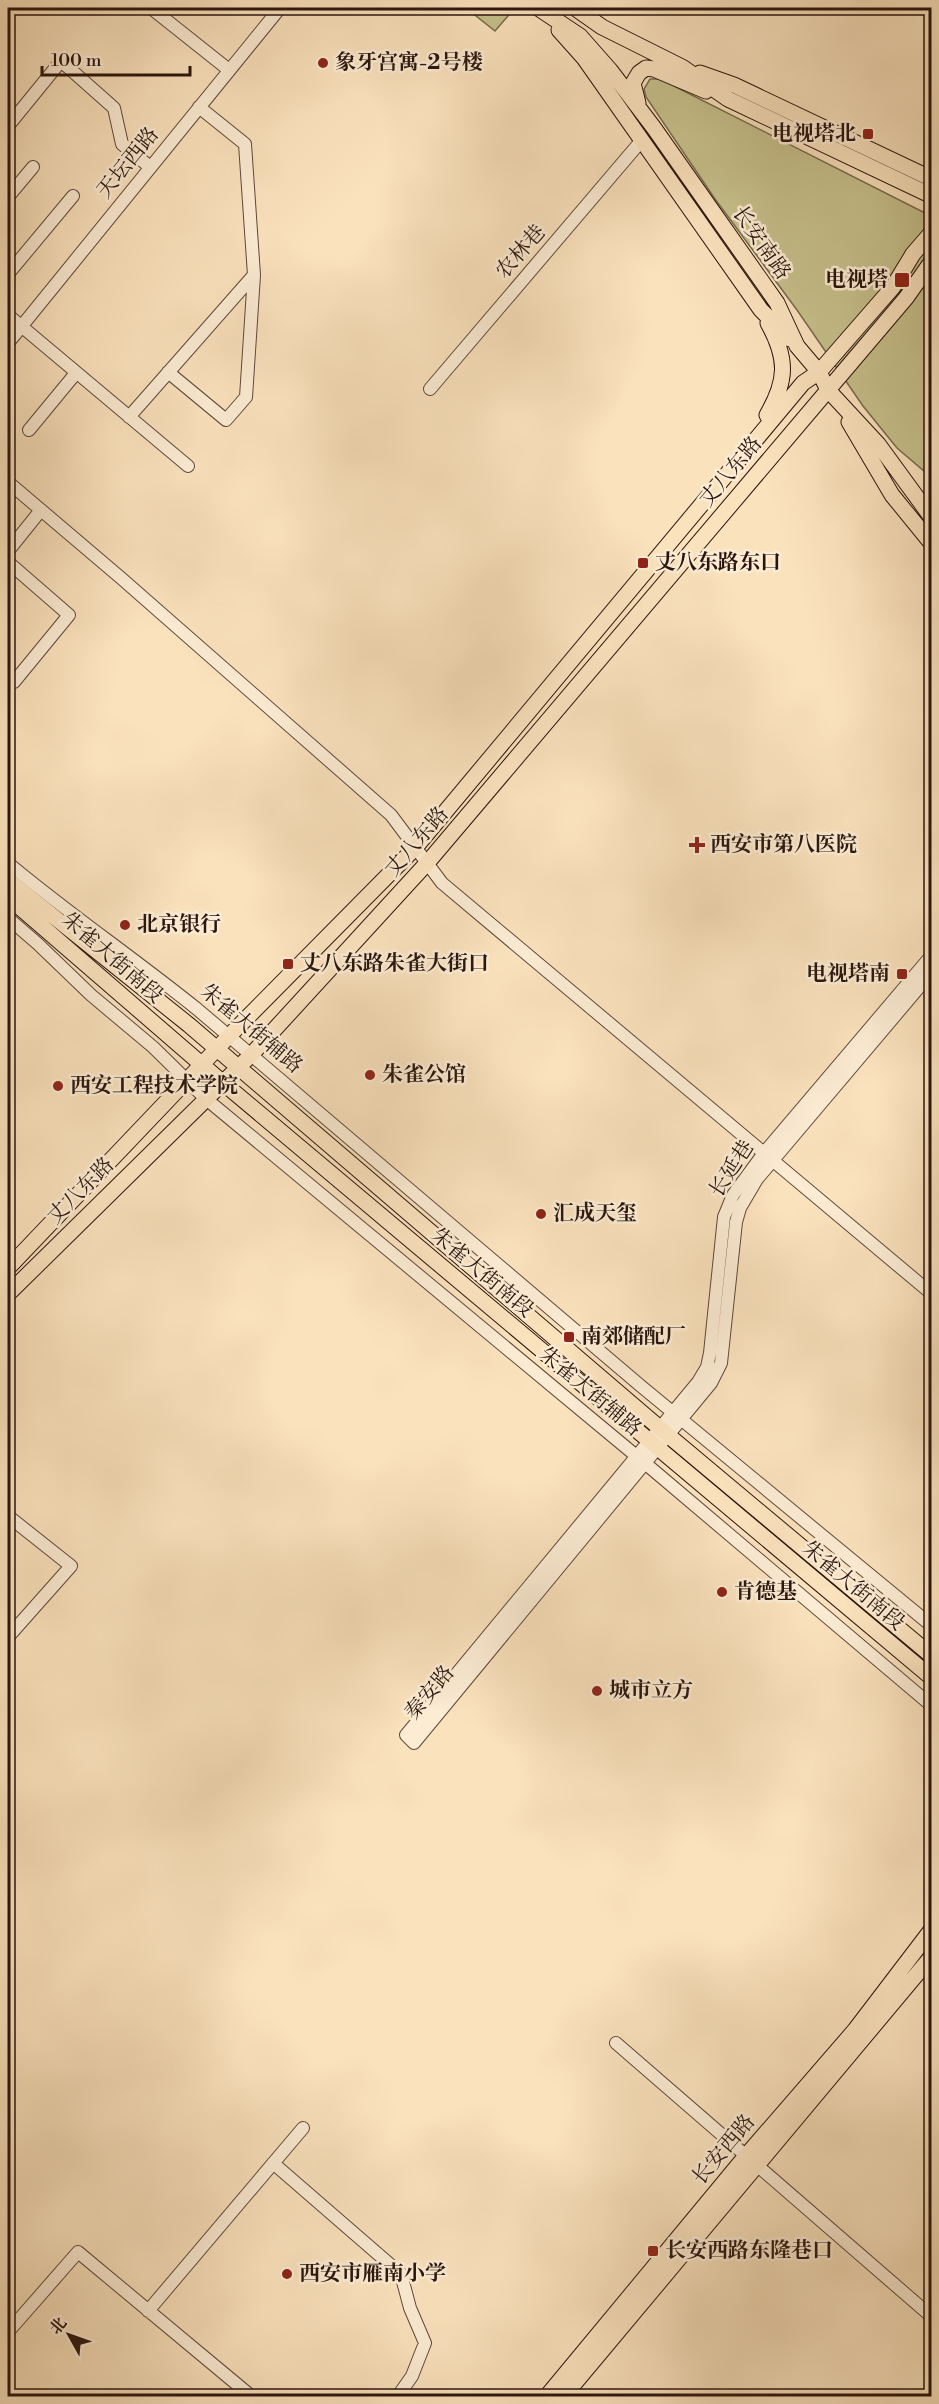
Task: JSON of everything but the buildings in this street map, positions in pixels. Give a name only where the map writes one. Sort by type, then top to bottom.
[{"type":"main road","name":"长安南路","points":[[536,8],[570,28],[588,44],[643,114],[777,303],[797,346],[819,372],[828,390],[878,444],[932,518]]},
{"type":"main road","points":[[536,8],[577,49],[761,310],[779,346],[783,369],[782,384],[777,398],[745,453]]},
{"type":"main road","points":[[575,8],[602,27],[681,66],[734,85],[932,179]]},
{"type":"main road","points":[[681,66],[728,99]]},
{"type":"main road","points":[[643,114],[634,93],[633,83],[639,73],[646,68],[654,69],[728,99],[932,196]]},
{"type":"main road","points":[[894,161],[932,169]]},
{"type":"main road","name":"丈八东路","points":[[8,1268],[188,1082],[229,1036],[415,848],[803,382],[819,372],[892,287],[913,254],[932,232]]},
{"type":"main road","name":"丈八东路","points":[[8,1294],[252,1054],[428,862],[906,298],[932,261]]},
{"type":"main road","points":[[761,310],[797,346]]},
{"type":"main road","points":[[839,404],[865,453],[892,495],[932,544]]},
{"type":"main road","name":"朱雀大街南段","points":[[8,880],[180,1018],[932,1656]]},
{"type":"main road","name":"朱雀大街南段","points":[[8,897],[204,1064],[222,1082],[932,1678]]},
{"type":"main road","name":"长安西路","points":[[564,2397],[855,2031],[932,1929]]},
{"type":"main road","name":"长安西路","points":[[547,2397],[932,1956]]},
{"type":"street","points":[[151,8],[229,70]]},
{"type":"street","name":"天坛西路","points":[[8,343],[280,8]]},
{"type":"street","points":[[8,126],[61,62],[114,108],[122,144],[150,167]]},
{"type":"street","points":[[168,372],[226,420],[246,397],[254,275],[245,144],[199,107]]},
{"type":"street","name":"农林巷","points":[[430,389],[642,140]]},
{"type":"street","points":[[8,197],[33,167]]},
{"type":"street","points":[[8,274],[73,196]]},
{"type":"street","points":[[129,417],[254,275]]},
{"type":"street","points":[[8,315],[188,466]]},
{"type":"street","points":[[28,430],[76,373]]},
{"type":"street","points":[[8,482],[391,815],[428,862],[442,884],[932,1294]]},
{"type":"street","points":[[8,551],[40,510]]},
{"type":"street","points":[[8,562],[69,615],[14,682]]},
{"type":"street","name":"朱雀大街辅路","points":[[8,863],[80,920],[133,957],[252,1054],[677,1416],[932,1626]]},
{"type":"street","name":"朱雀大街辅路","points":[[8,918],[91,995],[153,1047],[205,1098],[641,1460],[932,1706]]},
{"type":"street","name":"长延巷","points":[[768,1157],[932,955]]},
{"type":"street","name":"长延巷","points":[[653,1446],[677,1416],[707,1367],[724,1217],[742,1180],[768,1157],[932,972]]},
{"type":"street","points":[[921,984],[932,993]]},
{"type":"street","name":"秦安路","points":[[641,1460],[414,1743],[406,1736],[641,1460],[653,1446]]},
{"type":"street","points":[[8,1516],[71,1566],[8,1637]]},
{"type":"street","points":[[616,2043],[932,2317]]},
{"type":"street","points":[[148,2311],[303,2128]]},
{"type":"street","points":[[273,2163],[401,2274],[410,2308],[425,2343],[412,2376],[398,2397]]},
{"type":"street","points":[[8,2332],[78,2252],[250,2397]]},
{"type":"shaded area","points":[[466,8],[512,8],[514,9],[495,31]]},
{"type":"shaded area","points":[[650,79],[658,79],[672,85],[931,216],[931,477],[897,448],[863,406],[797,310],[715,199],[646,97],[644,89]]},
{"type":"place","name":"象牙宫寓-2号楼","points":[[323,63]]},
{"type":"place","name":"电视塔北","points":[[868,134]]},
{"type":"place","name":"电视塔","points":[[902,280]]},
{"type":"place","name":"丈八东路东口","points":[[643,563]]},
{"type":"place","name":"西安市第八医院","points":[[697,845]]},
{"type":"place","name":"北京银行","points":[[125,925]]},
{"type":"place","name":"丈八东路朱雀大街口","points":[[288,964]]},
{"type":"place","name":"电视塔南","points":[[902,974]]},
{"type":"place","name":"朱雀公馆","points":[[370,1075]]},
{"type":"place","name":"西安工程技术学院","points":[[58,1086]]},
{"type":"place","name":"汇成天玺","points":[[541,1214]]},
{"type":"place","name":"南郊储配厂","points":[[569,1337]]},
{"type":"place","name":"肯德基","points":[[722,1592]]},
{"type":"place","name":"城市立方","points":[[597,1691]]},
{"type":"place","name":"长安西路东隆巷口","points":[[653,2251]]},
{"type":"place","name":"西安市雁南小学","points":[[287,2274]]}]
